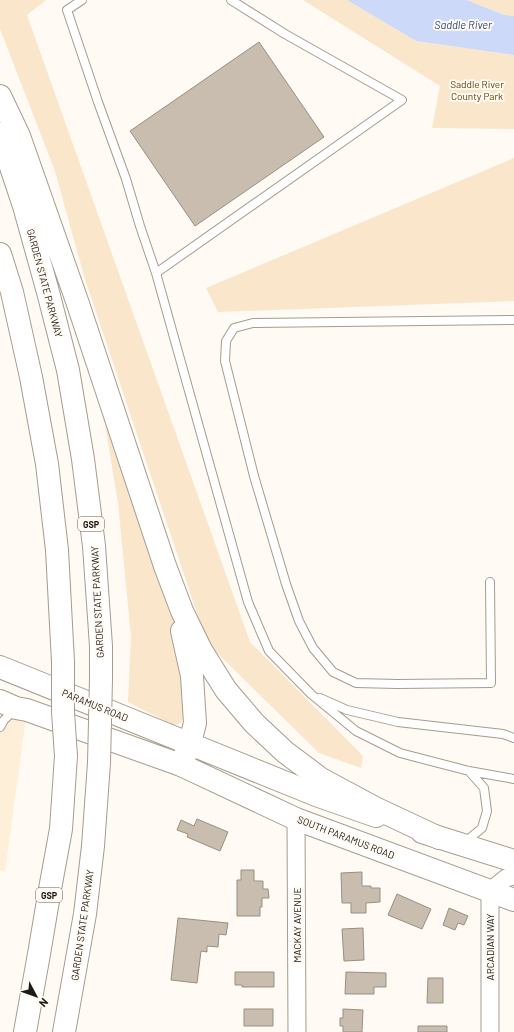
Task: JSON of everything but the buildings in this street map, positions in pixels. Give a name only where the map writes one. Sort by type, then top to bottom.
[{"type":"main road","points":[[0,96],[19,136],[165,566],[182,611],[200,650],[226,690],[254,723],[285,752],[321,779],[375,808],[439,838]]},
{"type":"main road","name":"GARDEN STATE PARKWAY","points":[[0,134],[24,206],[68,370],[83,459],[94,546],[101,646],[99,763],[93,846],[85,914],[64,1032]]},
{"type":"main road","name":"GSP","points":[[0,254],[12,292],[29,369],[46,464],[57,550],[63,662],[63,712],[66,756],[61,829],[25,1032]]},
{"type":"main road","points":[[8,704],[181,764],[190,743],[195,723],[192,676],[165,566]]},
{"type":"main road","name":"PARAMUS ROAD","points":[[0,667],[190,743]]},
{"type":"main road","points":[[190,743],[316,795],[439,838],[514,861]]},
{"type":"main road","name":"SOUTH PARAMUS ROAD","points":[[181,764],[296,819],[514,900]]},
{"type":"street","name":"MACKAY AVENUE","points":[[296,819],[297,1032]]},
{"type":"street","points":[[490,891],[506,878],[514,876]]},
{"type":"street","name":"ARCADIAN WAY","points":[[490,891],[490,1032]]},
{"type":"lane","points":[[82,0],[67,10],[126,179],[156,273],[248,602],[269,651],[311,694],[356,732],[400,753],[514,779]]},
{"type":"lane","points":[[156,273],[402,100],[285,34],[232,0]]},
{"type":"lane","points":[[490,582],[490,683],[356,683],[332,672],[313,648],[299,621],[286,584],[254,476],[225,361],[226,341],[234,328],[253,323],[514,320]]},
{"type":"lane","points":[[311,694],[347,710],[398,722],[503,734],[514,738]]},
{"type":"lane","points":[[0,727],[4,720],[8,704]]},
{"type":"lane","points":[[461,845],[482,828],[487,812],[484,788],[470,770]]},
{"type":"shaded area","points":[[0,701],[27,710],[5,872],[0,870]]},
{"type":"green space","points":[[0,0],[46,0],[27,15],[250,642],[363,756],[361,768],[319,753],[207,643],[84,276],[55,171],[0,29]]},
{"type":"green space","name":"Saddle River County Park","points":[[303,0],[347,0],[416,41],[514,55],[514,129],[432,128],[440,86]]},
{"type":"green space","points":[[467,0],[514,0],[514,16],[504,15]]},
{"type":"green space","points":[[514,158],[514,301],[218,312],[206,288]]},
{"type":"green space","points":[[101,400],[170,596],[184,677],[186,711],[181,723],[173,725],[128,702],[131,637],[118,503]]},
{"type":"water","name":"Saddle River","points":[[347,0],[467,0],[504,15],[514,16],[514,55],[416,41]]}]
